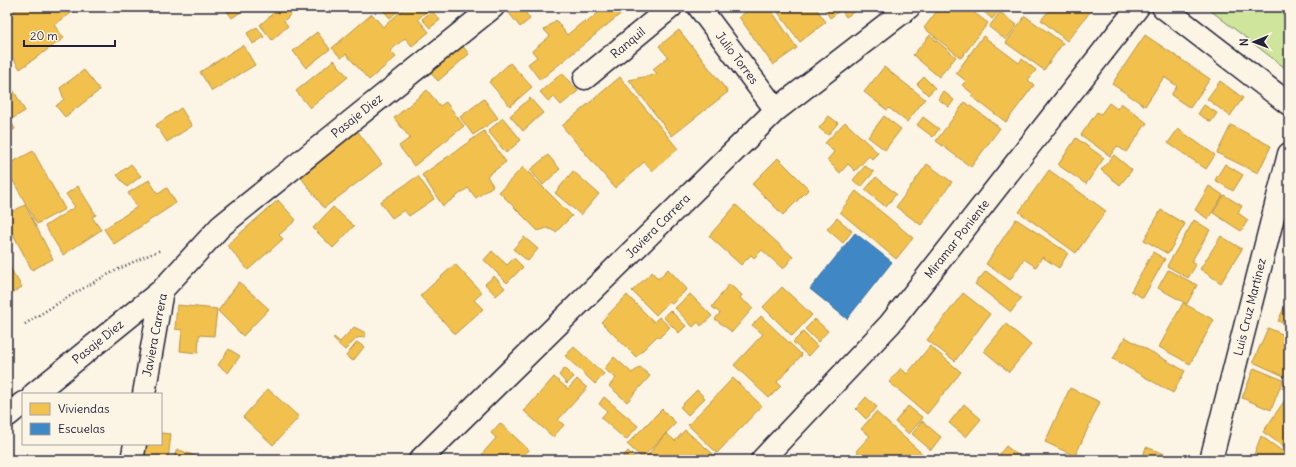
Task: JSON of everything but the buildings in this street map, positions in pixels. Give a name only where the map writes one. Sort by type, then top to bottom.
[{"type":"street","name":"Pasaje Diez","points":[[221,226],[493,7]]},
{"type":"street","name":"Ranquil","points":[[585,78],[670,7]]},
{"type":"street","name":"Julio Torres","points":[[699,7],[776,110]]},
{"type":"street","name":"Javiera Carrera","points":[[420,460],[776,110],[909,7]]},
{"type":"street","name":"Miramar Poniente","points":[[762,460],[890,324],[1138,7]]},
{"type":"street","points":[[1163,7],[1289,104]]},
{"type":"street","name":"Luis Cruz Martínez","points":[[1211,460],[1289,154]]},
{"type":"street","name":"Javiera Carrera","points":[[144,393],[162,290],[221,226]]},
{"type":"street","name":"Pasaje Diez","points":[[35,393],[162,290]]},
{"type":"street","points":[[7,416],[22,404]]},
{"type":"street","points":[[132,460],[135,445]]},
{"type":"path","points":[[25,324],[68,296],[135,260],[164,249]]},
{"type":"green space","points":[[1206,7],[1289,7],[1289,71]]}]
